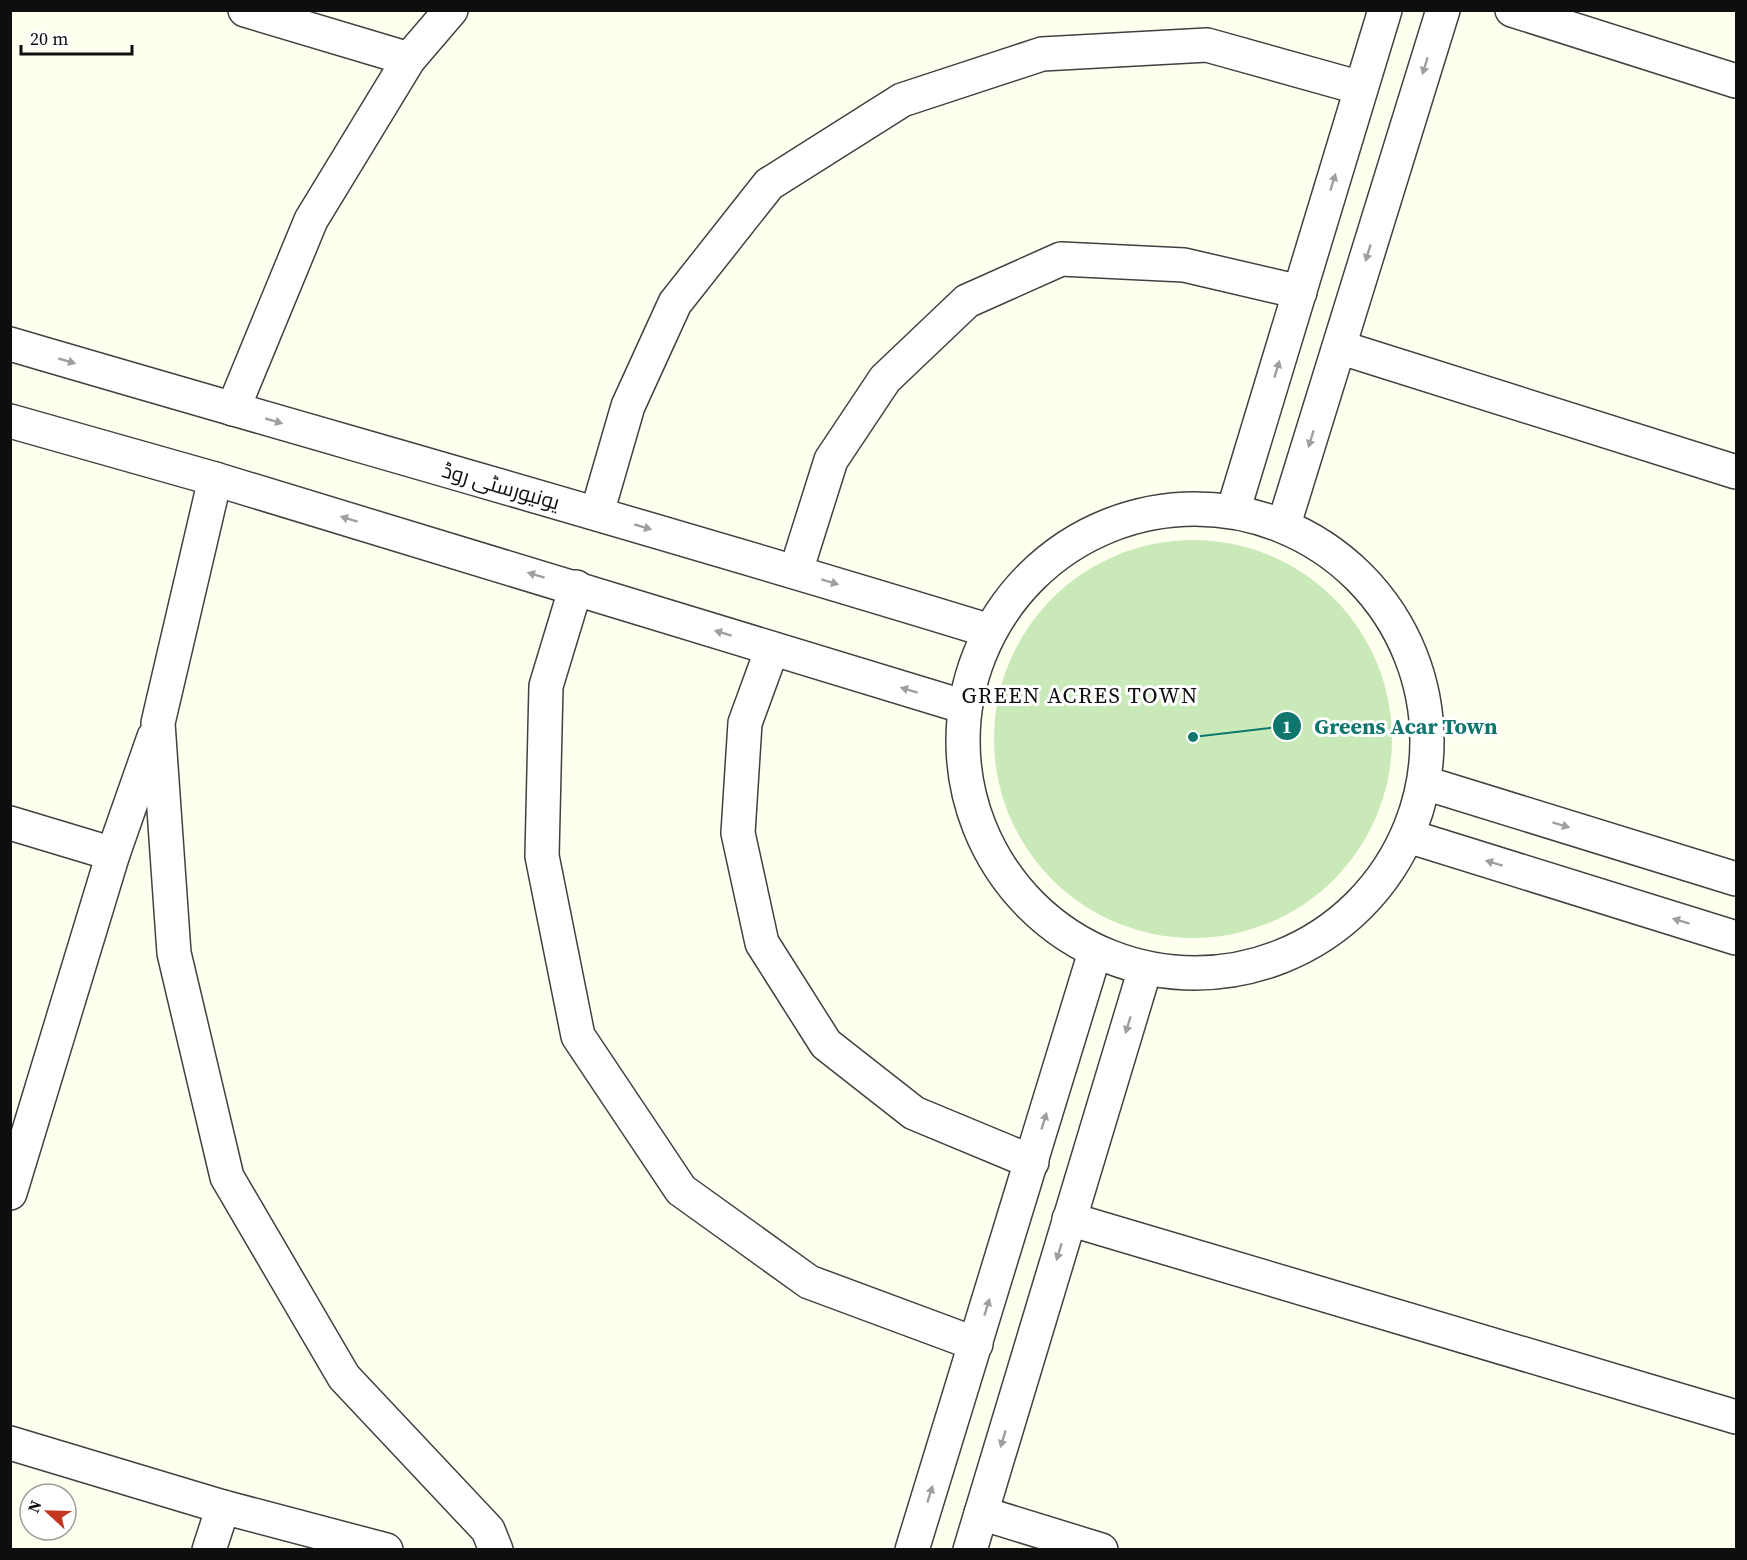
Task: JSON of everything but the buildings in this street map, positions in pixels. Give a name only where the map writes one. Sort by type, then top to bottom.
[{"type":"street","points":[[244,10],[409,59]]},
{"type":"street","points":[[233,410],[311,220],[409,59],[451,10]]},
{"type":"street","points":[[1235,505],[1385,10]]},
{"type":"street","points":[[1285,521],[1443,10]]},
{"type":"street","points":[[1512,10],[1737,81]]},
{"type":"street","points":[[597,513],[628,406],[675,303],[769,184],[902,100],[1042,54],[1207,45],[1361,88]]},
{"type":"street","points":[[796,571],[831,460],[885,379],[967,301],[1061,259],[1184,264],[1300,292]]},
{"type":"street","name":"یونیورسٹی روڈ","points":[[10,345],[796,571],[990,631]]},
{"type":"street","points":[[1339,347],[1737,472]]},
{"type":"street","points":[[10,421],[215,479],[576,587],[965,707]]},
{"type":"street","points":[[10,1193],[17,1149],[158,723],[215,479]]},
{"type":"street","points":[[1235,505],[1285,521],[1333,551],[1388,607],[1421,680],[1425,783],[1408,836],[1364,902],[1300,950],[1224,973],[1145,969],[1095,952],[1045,920],[1006,877],[977,824],[964,766],[965,707],[990,631],[1038,568],[1105,525],[1235,505]]},
{"type":"street","points":[[576,587],[546,686],[542,856],[578,1036],[681,1190],[809,1282],[976,1344]]},
{"type":"street","points":[[772,649],[745,723],[738,833],[762,943],[826,1044],[915,1113],[1032,1162]]},
{"type":"street","points":[[158,723],[174,953],[227,1177],[344,1377],[488,1530],[496,1550]]},
{"type":"street","points":[[1425,783],[1737,879]]},
{"type":"street","points":[[10,823],[113,854]]},
{"type":"street","points":[[1408,836],[1737,938]]},
{"type":"street","points":[[912,1550],[1095,952]]},
{"type":"street","points":[[970,1550],[1145,969]]},
{"type":"street","points":[[1070,1219],[1737,1417]]},
{"type":"street","points":[[10,1443],[223,1508],[386,1550]]},
{"type":"street","points":[[209,1550],[223,1508]]},
{"type":"street","points":[[981,1513],[1101,1550]]},
{"type":"green space","points":[[1193,540],[1232,544],[1269,555],[1303,574],[1334,598],[1358,629],[1377,663],[1388,700],[1392,739],[1388,778],[1377,815],[1358,849],[1334,880],[1303,904],[1269,923],[1232,934],[1193,938],[1154,934],[1117,923],[1083,904],[1052,880],[1028,849],[1009,815],[998,778],[994,739],[998,700],[1009,663],[1028,629],[1052,598],[1083,574],[1117,555],[1154,544]]},
{"type":"place","name":"Greens Acar Town","points":[[1193,737]]},
{"type":"district","name":"GREEN ACRES TOWN","points":[[1080,695]]}]
